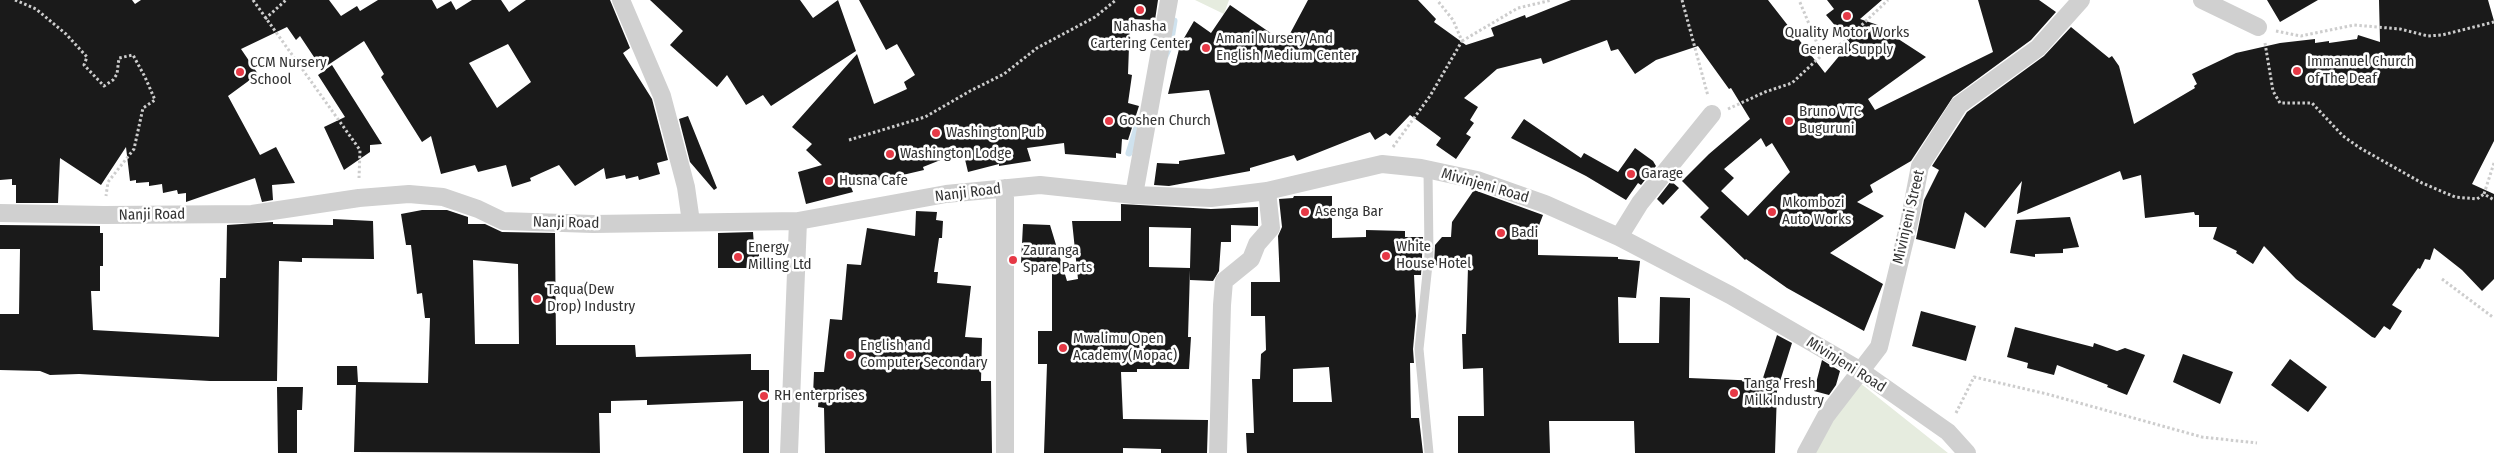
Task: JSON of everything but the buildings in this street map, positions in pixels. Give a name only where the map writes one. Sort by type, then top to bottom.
[{"type":"street","points":[[621,0],[662,96],[686,187],[691,222]]},
{"type":"street","points":[[1134,195],[1169,0]]},
{"type":"street","points":[[2202,0],[2258,27]]},
{"type":"street","name":"Mivinjeni Street","points":[[1806,453],[1826,416],[1879,346],[1909,223],[1920,166],[1959,106],[2038,48],[2082,1]]},
{"type":"street","points":[[1619,237],[1640,203],[1712,114]]},
{"type":"street","name":"Mivinjeni Road","points":[[1134,195],[1211,198],[1267,191],[1382,164],[1428,170],[1477,180],[1536,201],[1619,237],[1730,295],[1860,371],[1948,432],[1967,453]]},
{"type":"street","name":"Nanji Road","points":[[0,213],[104,216],[252,214],[359,198],[409,194],[443,198],[478,209],[503,221],[593,224],[798,221],[946,194],[1040,185],[1134,195]]},
{"type":"street","points":[[1005,188],[1005,453]]},
{"type":"street","points":[[1218,453],[1224,281],[1251,259],[1257,244],[1270,228],[1267,191]]},
{"type":"street","points":[[790,453],[798,221]]},
{"type":"lane","points":[[1428,170],[1429,255],[1419,349],[1429,453]]},
{"type":"path","points":[[15,0],[36,9],[51,19],[86,57],[84,65],[104,86],[113,80],[117,74],[119,58],[132,55],[152,92],[155,100],[143,108],[134,149],[108,182],[104,216]]},
{"type":"path","points":[[253,0],[265,20],[360,150],[359,198]]},
{"type":"path","points":[[265,20],[286,0]]},
{"type":"path","points":[[848,140],[925,117],[970,90],[1004,74],[1037,48],[1095,17],[1116,0]]},
{"type":"path","points":[[1437,0],[1453,20],[1462,41]]},
{"type":"path","points":[[1382,164],[1406,126],[1430,96],[1462,41],[1518,8],[1552,0]]},
{"type":"path","points":[[1682,0],[1712,114],[1792,83],[1822,55],[1844,42],[1888,0]]},
{"type":"path","points":[[1799,0],[1822,55]]},
{"type":"path","points":[[2258,27],[2301,36],[2354,25],[2400,29],[2428,36],[2442,35],[2494,22]]},
{"type":"path","points":[[2258,27],[2265,40],[2273,91],[2280,104],[2312,103],[2343,136],[2360,148],[2422,183],[2455,197],[2477,199],[2484,194],[2494,163]]},
{"type":"path","points":[[2484,194],[2494,200]]},
{"type":"path","points":[[2442,279],[2494,318]]},
{"type":"path","points":[[1948,432],[1974,378],[2047,394],[2202,437],[2256,443]]},
{"type":"shaded area","points":[[1195,0],[1229,0],[1224,14]]},
{"type":"shaded area","points":[[1855,379],[1948,453],[1806,453]]},
{"type":"waterway","points":[[1165,56],[1170,45],[1174,21]]},
{"type":"waterway","points":[[1129,153],[1140,118]]},
{"type":"place","name":"Nahasha Cartering Center","points":[[1140,10]]},
{"type":"place","name":"Quality Motor Works General Supply","points":[[1847,16]]},
{"type":"place","name":"Amani Nursery And English Medium Center","points":[[1206,48]]},
{"type":"place","name":"Immanuel Church of The Deaf","points":[[2297,71]]},
{"type":"place","name":"CCM Nursery School","points":[[240,72]]},
{"type":"place","name":"Goshen Church","points":[[1109,121]]},
{"type":"place","name":"Bruno VTC Buguruni","points":[[1789,121]]},
{"type":"place","name":"Washington Pub","points":[[936,133]]},
{"type":"place","name":"Washington Lodge","points":[[890,154]]},
{"type":"place","name":"Garage","points":[[1631,174]]},
{"type":"place","name":"Husna Cafe","points":[[829,181]]},
{"type":"place","name":"Asenga Bar","points":[[1305,212]]},
{"type":"place","name":"Mkombozi Auto Works","points":[[1772,212]]},
{"type":"place","name":"Badi","points":[[1501,233]]},
{"type":"place","name":"White House Hotel","points":[[1386,256]]},
{"type":"place","name":"Energy Milling Ltd","points":[[738,257]]},
{"type":"place","name":"Zauranga Spare Parts","points":[[1013,260]]},
{"type":"place","name":"Taqua(Dew Drop) Industry","points":[[537,299]]},
{"type":"place","name":"Mwalimu Open Academy(Mopac)","points":[[1063,348]]},
{"type":"place","name":"English and Computer Secondary","points":[[850,355]]},
{"type":"place","name":"Tanga Fresh Milk Industry","points":[[1734,393]]},
{"type":"place","name":"RH enterprises","points":[[764,396]]}]
